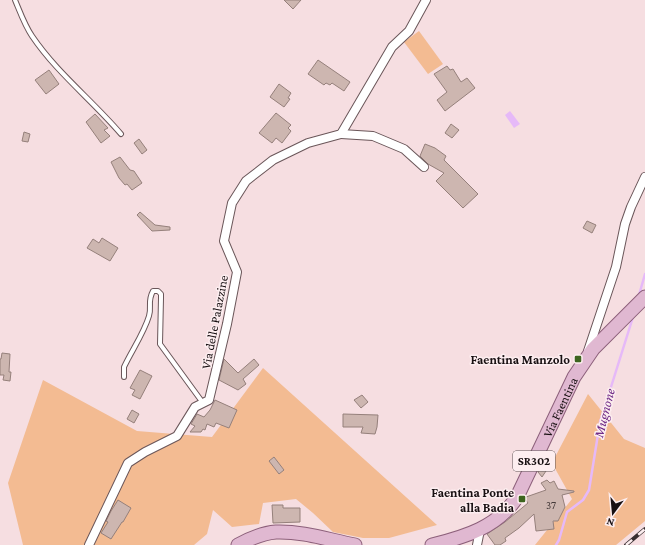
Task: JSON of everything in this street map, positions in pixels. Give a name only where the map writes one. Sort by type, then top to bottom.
[{"type":"main road","name":"Via Faentina","points":[[432,545],[480,530],[491,524],[504,513],[513,502],[574,377],[586,358],[593,349],[641,301]]},
{"type":"main road","points":[[238,545],[261,535],[274,532],[292,533],[355,545]]},
{"type":"street","points":[[342,134],[392,47],[409,31],[426,0]]},
{"type":"street","name":"Via delle Palazzine","points":[[89,545],[128,463],[145,452],[177,436],[196,407],[209,400],[228,324],[237,272],[224,241],[232,203],[246,181],[273,160],[308,143],[342,134],[373,136],[404,148],[424,167]]},
{"type":"street","name":"Via Faentina","points":[[586,358],[616,267],[625,224],[645,177]]},
{"type":"street","points":[[477,545],[480,530]]},
{"type":"lane","points":[[15,0],[31,35],[62,74],[108,119],[121,134]]},
{"type":"lane","points":[[124,377],[124,367],[150,314],[149,300],[153,291],[158,291],[161,294],[160,344],[203,403]]},
{"type":"shaded area","points":[[419,31],[443,64],[428,74],[404,42]]},
{"type":"shaded area","points":[[510,111],[520,124],[514,128],[505,115]]},
{"type":"shaded area","points":[[263,368],[437,525],[389,538],[363,538],[333,532],[296,499],[263,503],[259,524],[232,527],[213,510],[207,534],[194,545],[23,545],[8,483],[43,380],[137,431],[212,437]]},
{"type":"shaded area","points":[[588,394],[624,439],[645,448],[645,521],[616,545],[535,545],[572,499],[552,463]]},
{"type":"building","points":[[284,0],[301,0],[293,9]]},
{"type":"building","points":[[318,60],[350,82],[344,91],[332,83],[330,85],[326,83],[324,85],[308,74]]},
{"type":"building","points":[[447,66],[450,70],[453,69],[461,82],[467,78],[475,88],[445,111],[437,100],[447,92],[434,74]]},
{"type":"building","points":[[49,70],[59,84],[46,94],[35,80]]},
{"type":"building","points":[[279,84],[291,93],[288,98],[290,99],[284,107],[270,97]]},
{"type":"building","points":[[276,113],[291,125],[288,128],[291,131],[282,143],[276,138],[272,143],[259,133]]},
{"type":"building","points":[[95,114],[108,128],[104,130],[110,136],[101,143],[86,122]]},
{"type":"building","points":[[451,124],[459,130],[452,138],[445,133]]},
{"type":"building","points":[[24,132],[30,134],[28,142],[22,141]]},
{"type":"building","points":[[139,139],[147,150],[142,154],[134,143]]},
{"type":"building","points":[[425,144],[435,148],[446,156],[444,160],[478,194],[463,208],[436,181],[444,173],[428,164],[420,156]]},
{"type":"building","points":[[120,157],[130,170],[134,171],[142,183],[132,190],[119,178],[111,162]]},
{"type":"building","points":[[140,212],[155,225],[170,227],[170,230],[152,231],[137,215]]},
{"type":"building","points":[[587,221],[596,225],[592,233],[583,228]]},
{"type":"building","points":[[102,238],[118,248],[110,261],[87,248],[93,239],[99,243]]},
{"type":"building","points":[[2,353],[10,354],[10,381],[3,380],[4,375],[0,375],[0,359]]},
{"type":"building","points":[[224,359],[238,373],[254,359],[259,365],[243,379],[246,384],[238,390],[219,380]]},
{"type":"building","points":[[140,370],[152,376],[140,399],[132,395],[135,390],[130,388]]},
{"type":"building","points":[[362,395],[368,402],[361,408],[354,400]]},
{"type":"building","points":[[215,400],[237,410],[229,428],[216,423],[214,427],[207,424],[205,430],[203,429],[201,432],[190,432],[195,426],[191,424],[197,414],[204,417],[210,410]]},
{"type":"building","points":[[132,410],[139,414],[134,423],[127,419]]},
{"type":"building","points":[[343,414],[378,415],[375,434],[361,433],[363,427],[343,427]]},
{"type":"building","points":[[274,457],[284,470],[279,474],[269,461]]},
{"type":"building","points":[[543,462],[548,468],[542,477],[538,472]]},
{"type":"building","points":[[547,480],[550,483],[554,481],[558,489],[574,491],[562,495],[565,507],[558,521],[553,521],[554,529],[536,531],[534,514],[519,528],[505,538],[506,541],[500,545],[495,545],[487,534],[505,522],[528,503],[525,499],[526,497],[546,490],[541,483]]},
{"type":"building","points":[[118,500],[131,508],[111,539],[101,533]]},
{"type":"building","points":[[272,505],[283,505],[283,508],[300,508],[300,522],[273,523]]},
{"type":"waterway","name":"Mugnone","points":[[639,295],[645,274]]},
{"type":"waterway","name":"Mugnone","points":[[556,545],[559,540],[567,512],[583,500],[589,490],[600,422],[633,317]]},
{"type":"railway","points":[[626,545],[645,529]]},
{"type":"place","name":"Faentina Manzolo","points":[[578,359]]},
{"type":"place","name":"Faentina Ponte alla Badia","points":[[522,499]]}]
